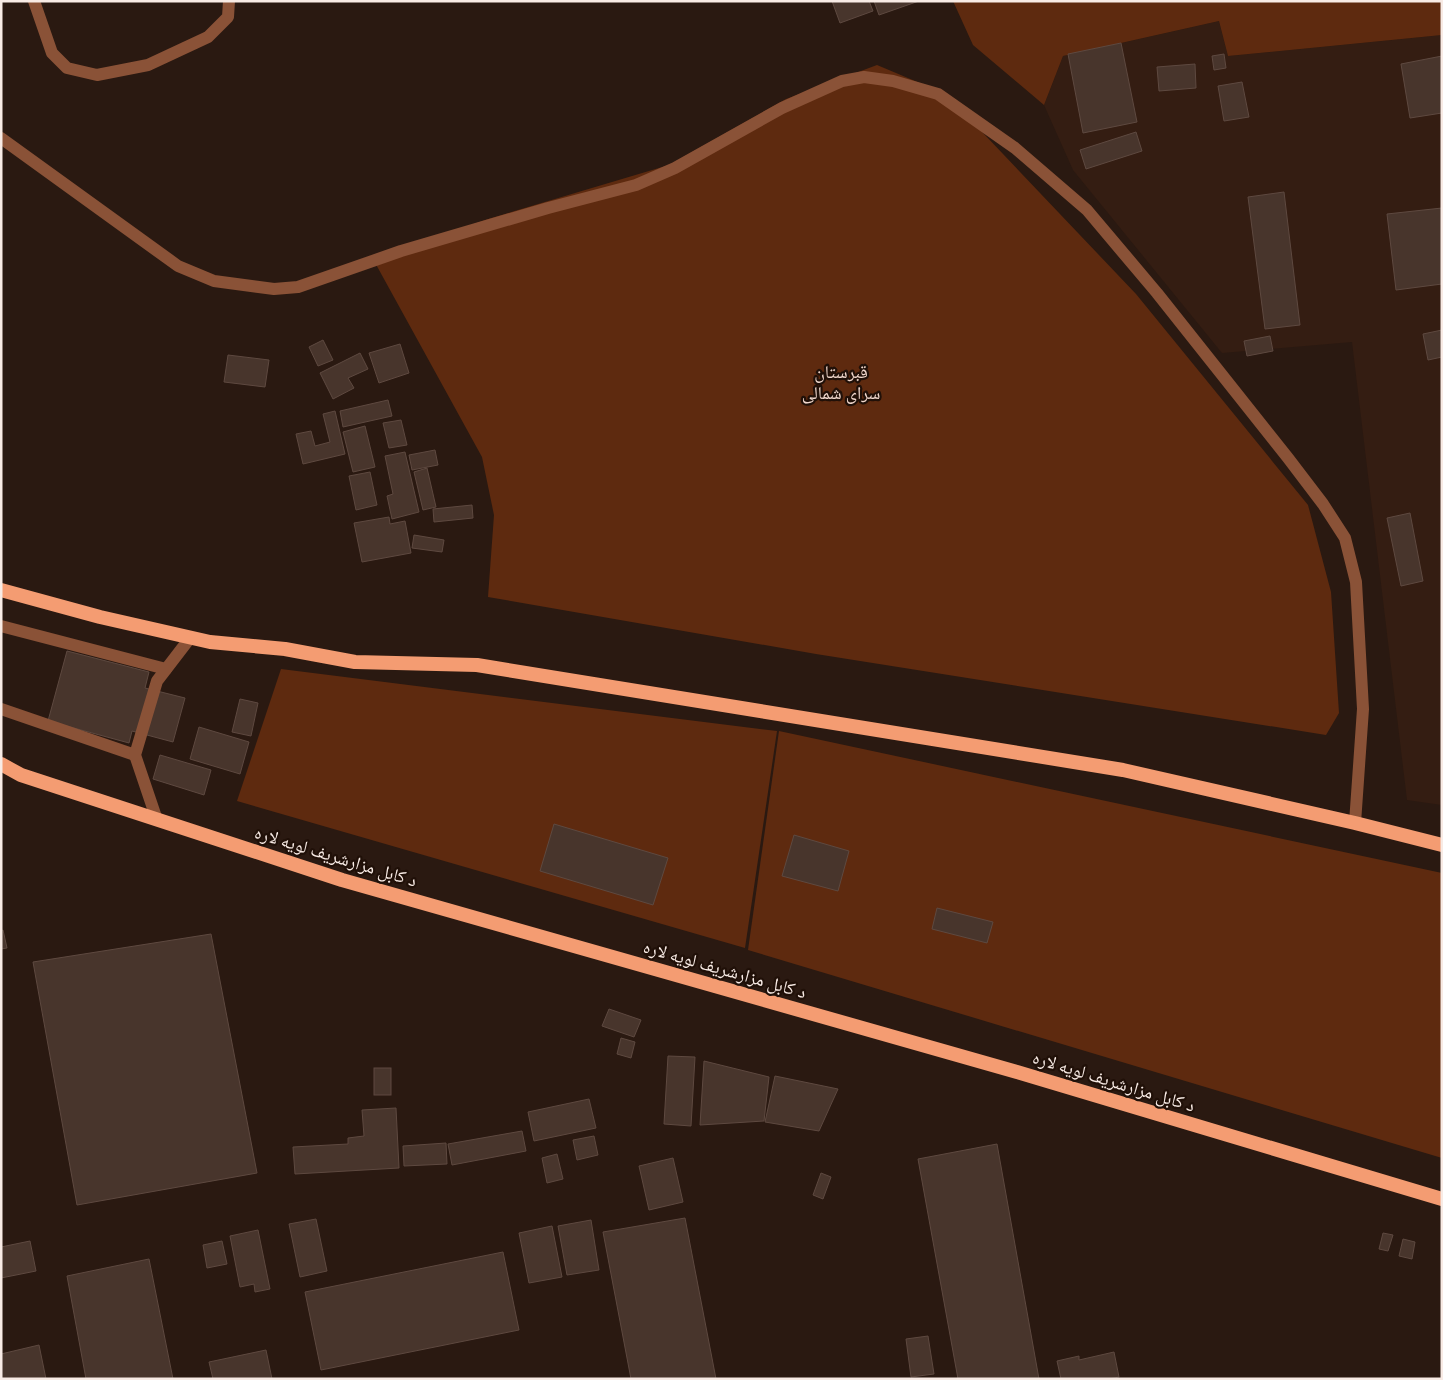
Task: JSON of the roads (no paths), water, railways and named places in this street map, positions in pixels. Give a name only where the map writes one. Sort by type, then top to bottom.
[{"type":"highway","points":[[1,590],[100,618],[210,642],[285,649],[356,662],[476,665],[1123,770],[1355,823],[1442,845]]},
{"type":"highway","name":"د کابل مزارشریف لویه لاره","points":[[1,764],[21,775],[342,880],[1017,1072],[1442,1199]]},
{"type":"street","points":[[34,1],[52,53],[68,68],[98,75],[148,65],[208,37],[228,17],[230,1]]},
{"type":"street","points":[[1,138],[178,266],[214,281],[274,289],[298,287],[401,251],[548,208],[636,185],[675,168],[782,108],[842,81],[864,77],[893,82],[938,94],[1015,148],[1086,210],[1157,293],[1288,458],[1323,504],[1345,538],[1356,582],[1363,709],[1355,823]]},
{"type":"street","points":[[1,626],[166,669]]},
{"type":"street","points":[[157,820],[135,754],[157,681],[190,638]]},
{"type":"street","points":[[1,709],[135,754]]},
{"type":"park label","name":"قبرستان سرای شمالی","points":[[841,381]]}]
